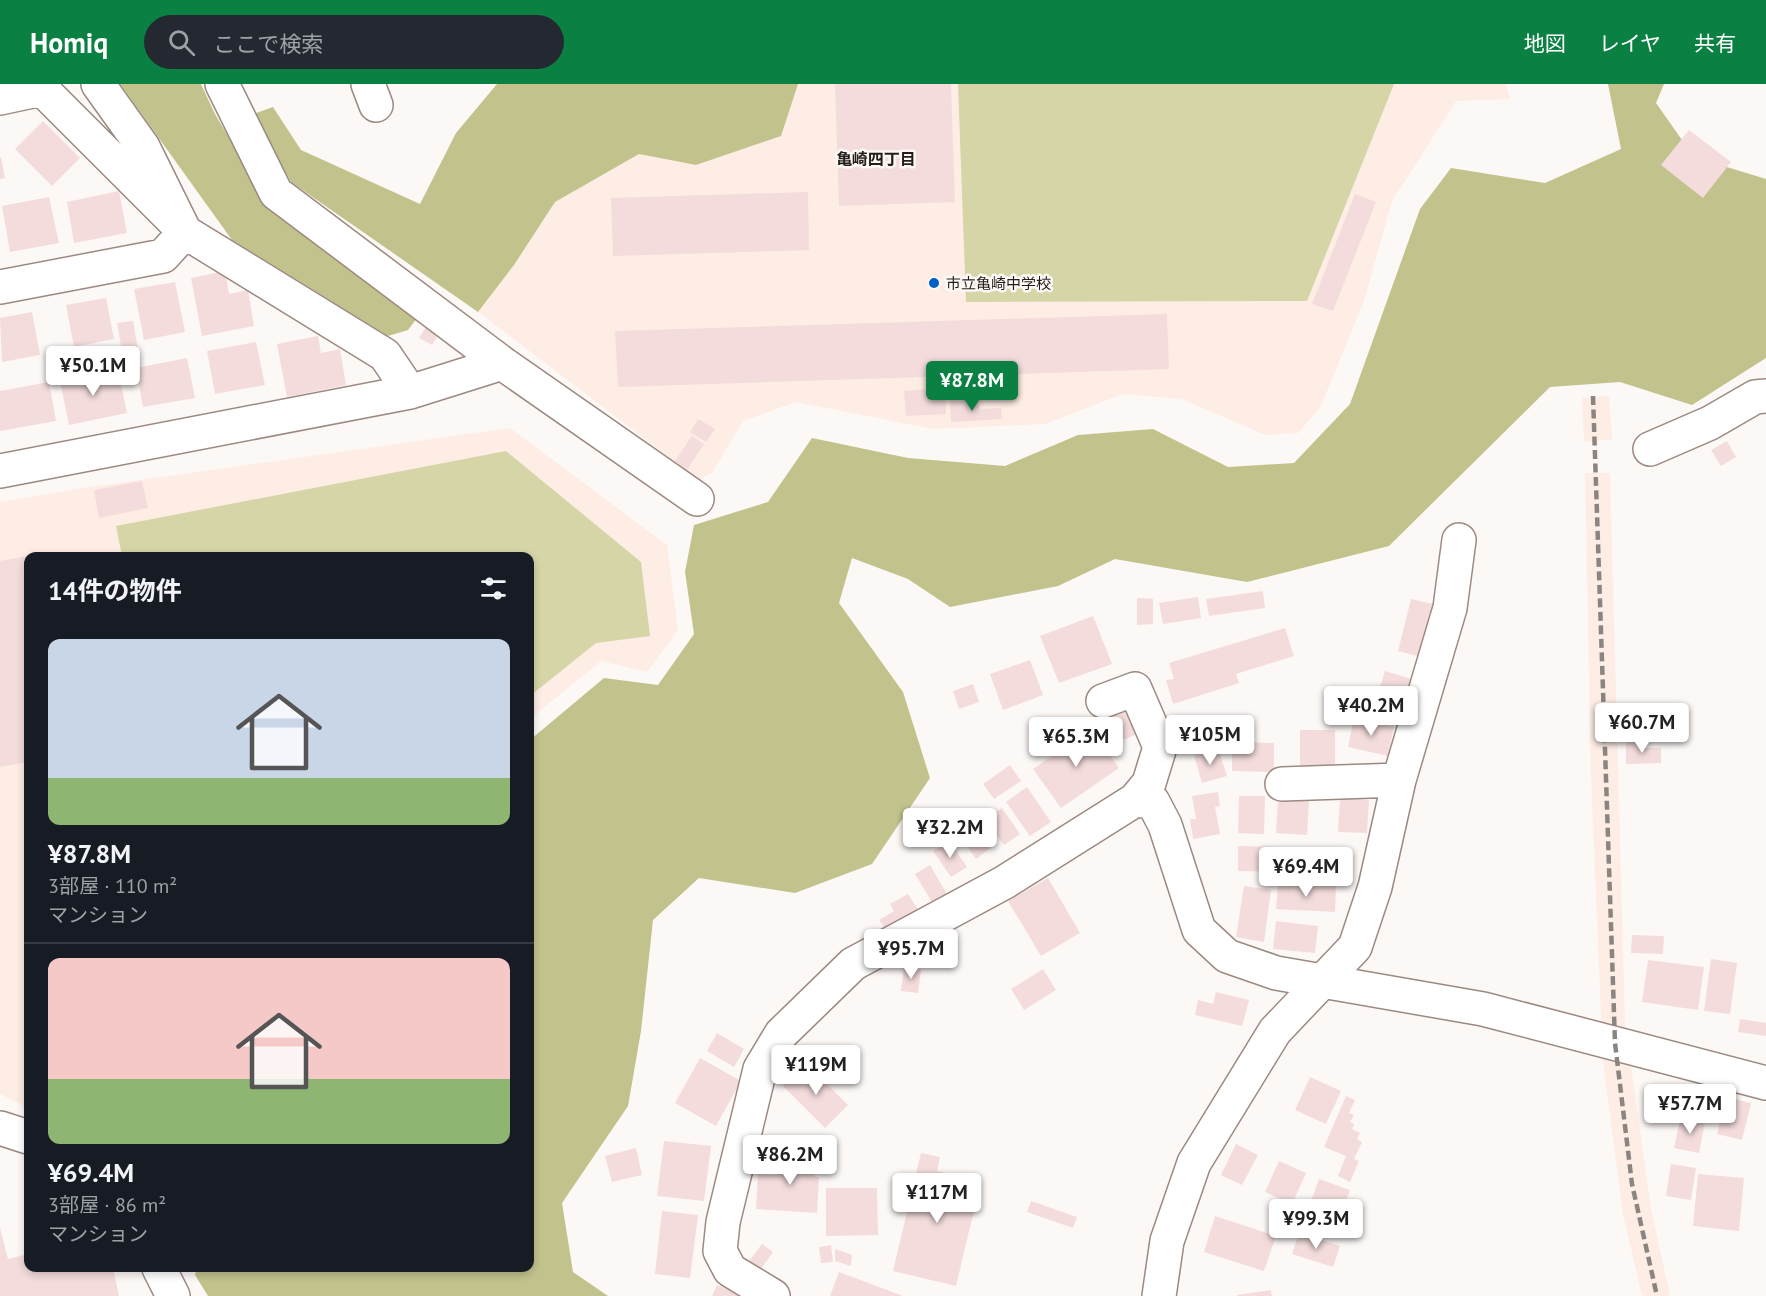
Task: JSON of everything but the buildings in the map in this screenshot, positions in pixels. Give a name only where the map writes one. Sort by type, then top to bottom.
[{"type":"street","points":[[98,84],[143,147],[185,232]]},
{"type":"street","points":[[222,84],[276,192],[502,363],[697,499]]},
{"type":"street","points":[[0,98],[39,87],[185,232],[385,355],[410,392]]},
{"type":"street","points":[[0,287],[163,256],[185,232]]},
{"type":"street","points":[[0,471],[410,392],[502,363]]},
{"type":"street","points":[[1650,449],[1710,423],[1755,397],[1766,396]]},
{"type":"street","points":[[1159,1296],[1167,1241],[1194,1163],[1275,1031],[1355,947],[1375,887],[1400,780],[1450,608],[1459,540]]},
{"type":"street","points":[[772,1296],[730,1270],[720,1251],[723,1222],[760,1069],[781,1034],[853,964],[1005,882],[1135,800],[1149,783],[1160,747],[1136,690],[1103,701]]},
{"type":"street","points":[[1282,784],[1400,780]]},
{"type":"street","points":[[1135,800],[1153,802],[1166,825],[1199,930],[1227,956],[1276,973],[1483,1009],[1766,1083]]},
{"type":"street","points":[[0,1128],[24,1136]]},
{"type":"street","points":[[161,1272],[172,1296]]},
{"type":"shaded area","name":"市立亀崎中学校","points":[[798,84],[1506,84],[1510,99],[1456,101],[1392,201],[1364,301],[1320,408],[1298,433],[1265,435],[1182,399],[1123,394],[1045,424],[933,429],[796,402],[743,421],[712,473],[699,480],[478,312],[514,265],[555,202],[639,154],[696,165],[780,136]]},
{"type":"shaded area","points":[[1609,396],[1612,439],[1584,442],[1582,398]]},
{"type":"shaded area","points":[[510,428],[667,545],[678,630],[647,672],[601,661],[534,716],[534,552],[24,552],[24,1106],[0,1094],[0,502],[76,489]]},
{"type":"shaded area","points":[[1585,473],[1610,473],[1625,1023],[1651,1209],[1670,1296],[1642,1296],[1623,1214],[1603,1062],[1591,775]]},
{"type":"green space","points":[[120,84],[201,84],[215,114],[269,206],[420,314],[408,330],[388,336],[232,240]]},
{"type":"green space","points":[[497,84],[798,84],[781,136],[696,165],[639,154],[555,202],[514,265],[478,312],[291,182],[253,114],[273,107],[301,150],[420,204],[456,133]]},
{"type":"green space","points":[[958,84],[1394,84],[1307,301],[966,302]]},
{"type":"green space","points":[[1608,84],[1664,84],[1656,103],[1694,157],[1766,179],[1766,358],[1692,405],[1620,382],[1550,387],[1389,546],[1247,582],[1115,559],[1058,586],[950,607],[908,579],[852,558],[839,603],[903,692],[930,778],[872,864],[795,893],[699,878],[653,920],[641,1031],[628,1106],[562,1203],[573,1272],[608,1296],[208,1296],[195,1275],[196,1272],[534,1272],[534,737],[604,678],[658,685],[694,634],[685,572],[694,525],[768,502],[812,438],[908,458],[1005,466],[1078,435],[1153,429],[1228,467],[1294,463],[1350,404],[1420,209],[1451,168],[1545,183],[1621,149]]},
{"type":"green space","points":[[506,451],[641,562],[650,636],[596,643],[534,693],[534,552],[121,552],[116,526]]},
{"type":"railway","points":[[1593,396],[1615,1043],[1632,1184],[1657,1296]]},
{"type":"place","name":"市立亀崎中学校","points":[[934,283]]},
{"type":"district","name":"亀崎四丁目","points":[[876,159]]}]
